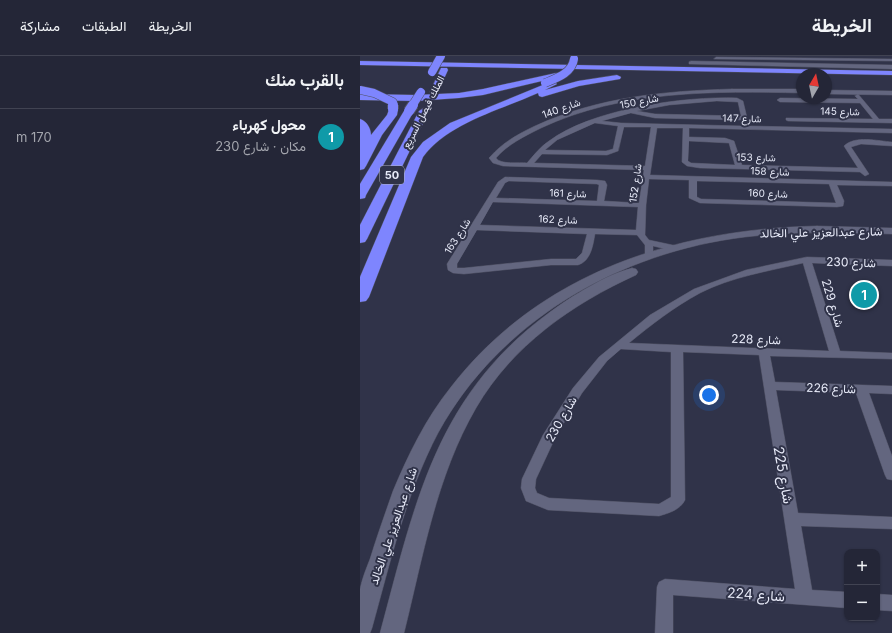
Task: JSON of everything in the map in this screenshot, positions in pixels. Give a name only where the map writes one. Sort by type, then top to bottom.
[{"type":"highway","name":"الملك فيصل السريع","points":[[360,195],[441,56]]},
{"type":"highway","name":"الملك فيصل السريع","points":[[360,240],[451,56]]},
{"type":"highway","points":[[360,100],[406,102],[448,101],[508,93],[545,83],[561,76],[571,69],[574,62],[573,57]]},
{"type":"highway","points":[[360,297],[407,178],[419,153],[441,132],[472,116],[560,81],[580,70],[583,66],[584,59]]},
{"type":"highway","points":[[360,60],[796,69]]},
{"type":"highway","points":[[667,60],[692,63],[796,68]]},
{"type":"highway","points":[[360,63],[892,74]]},
{"type":"highway","points":[[832,69],[892,69]]},
{"type":"highway","points":[[360,97],[403,99],[442,97],[490,90],[544,76],[586,72],[729,74]]},
{"type":"highway","points":[[472,116],[588,81],[654,75],[796,74]]},
{"type":"highway","points":[[832,75],[892,74]]},
{"type":"highway","points":[[654,75],[796,79]]},
{"type":"highway","points":[[832,79],[892,80]]},
{"type":"highway","points":[[360,90],[383,96],[392,102],[394,109],[392,115],[377,135],[360,166]]},
{"type":"highway","points":[[360,122],[366,127],[366,139],[360,159]]},
{"type":"street","points":[[716,58],[892,60]]},
{"type":"street","points":[[692,63],[892,69]]},
{"type":"street","name":"شارع 140","points":[[648,168],[500,164],[495,162],[492,158],[530,130],[552,120],[580,110],[620,101],[669,94],[719,90],[796,91]]},
{"type":"street","points":[[776,90],[783,106]]},
{"type":"street","points":[[832,92],[892,93]]},
{"type":"street","points":[[855,92],[878,121]]},
{"type":"street","name":"شارع 150","points":[[529,165],[540,152],[554,140],[574,129],[631,111],[669,104],[701,109],[732,99],[740,101],[746,128]]},
{"type":"street","points":[[780,100],[796,100]]},
{"type":"street","points":[[832,101],[862,101]]},
{"type":"street","points":[[631,111],[655,116],[701,109],[744,118]]},
{"type":"street","points":[[785,112],[792,129]]},
{"type":"street","points":[[829,113],[832,120]]},
{"type":"street","name":"شارع 145","points":[[788,119],[892,121]]},
{"type":"street","name":"شارع 147","points":[[593,122],[654,126],[892,131]]},
{"type":"street","points":[[540,152],[607,154],[616,150],[622,125]]},
{"type":"street","name":"شارع 152","points":[[640,233],[642,206],[654,126]]},
{"type":"street","name":"شارع 153","points":[[686,126],[687,163],[700,166],[862,170]]},
{"type":"street","points":[[883,131],[892,143]]},
{"type":"street","points":[[686,139],[725,140],[732,142],[739,167]]},
{"type":"street","points":[[870,183],[847,146],[850,143],[892,143]]},
{"type":"street","name":"شارع 158","points":[[647,177],[892,184]]},
{"type":"street","name":"شارع 160","points":[[693,178],[693,198],[700,201],[837,205],[840,204],[832,182]]},
{"type":"street","name":"شارع 163","points":[[592,231],[586,254],[578,262],[551,262],[464,271],[453,270],[452,264],[502,182],[508,179],[602,183],[600,204]]},
{"type":"street","name":"شارع 161","points":[[492,200],[642,206]]},
{"type":"street","name":"شارع 162","points":[[475,227],[640,233]]},
{"type":"street","name":"شارع عبدالعزيز علي الخالد","points":[[360,628],[389,530],[408,479],[430,432],[459,387],[494,348],[541,309],[566,292],[648,249],[674,248],[712,239],[770,231],[825,229],[892,231]]},
{"type":"street","points":[[640,233],[648,249]]},
{"type":"street","name":"شارع عبدالعزيز علي الخالد","points":[[392,633],[428,499],[437,474],[458,427],[470,405],[490,377],[511,352],[561,310],[602,286],[646,267],[692,253],[741,243],[788,238],[892,238]]},
{"type":"street","name":"شارع 230","points":[[677,348],[678,500],[670,506],[659,510],[548,504],[531,497],[528,488],[529,479],[550,435],[577,392],[603,360],[654,317],[697,291],[749,272],[807,260],[889,263]]},
{"type":"street","name":"شارع 229","points":[[807,260],[834,353]]},
{"type":"street","points":[[889,263],[892,274]]},
{"type":"street","name":"شارع 228","points":[[619,346],[892,356]]},
{"type":"street","name":"شارع 225","points":[[764,352],[805,598]]},
{"type":"street","name":"شارع 226","points":[[769,386],[892,390]]},
{"type":"street","points":[[861,389],[892,475]]},
{"type":"street","points":[[792,519],[892,523]]},
{"type":"street","name":"شارع 224","points":[[664,633],[665,587],[844,600]]},
{"type":"street","points":[[880,602],[892,603]]},
{"type":"place","name":"محول كهرباء","points":[[864,295]]}]
